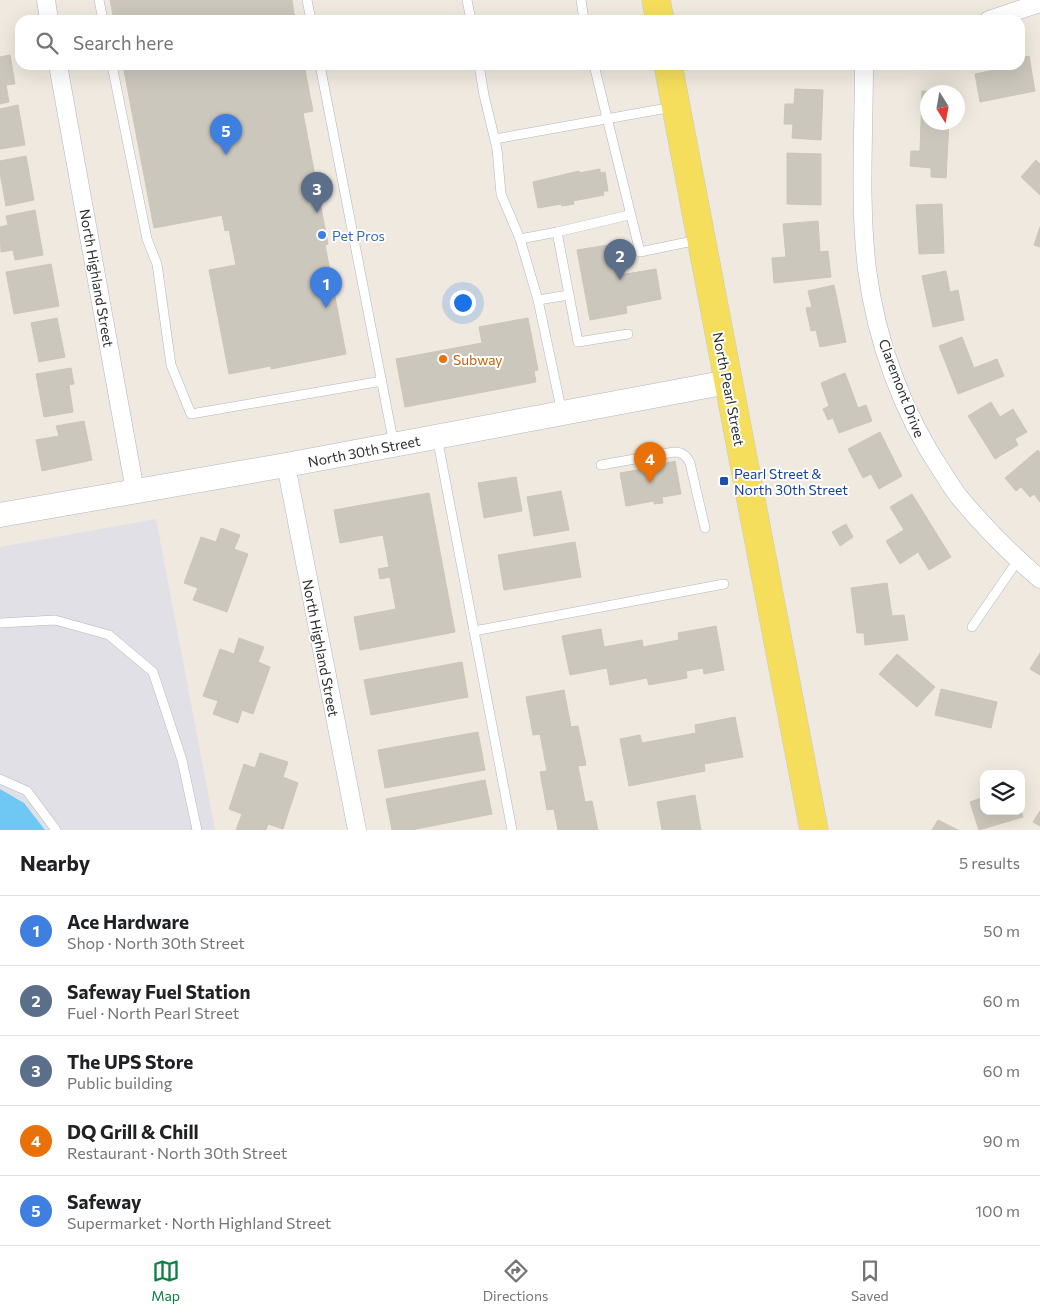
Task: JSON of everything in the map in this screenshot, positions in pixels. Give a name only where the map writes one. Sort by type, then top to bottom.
[{"type":"main road","points":[[656,0],[659,15]]},
{"type":"main road","name":"North Pearl Street","points":[[671,70],[676,107],[814,830]]},
{"type":"main road","name":"North 30th Street","points":[[0,516],[286,465],[728,382]]},
{"type":"street","points":[[46,0],[48,15]]},
{"type":"street","points":[[1004,15],[1040,3]]},
{"type":"street","name":"North Highland Street","points":[[59,70],[136,491]]},
{"type":"street","name":"Claremont Drive","points":[[864,70],[864,208],[867,269],[877,321],[889,361],[924,444],[959,497],[1018,560],[1040,579]]},
{"type":"street","name":"North Highland Street","points":[[286,465],[357,830]]},
{"type":"lane","points":[[98,0],[102,15]]},
{"type":"lane","points":[[307,0],[310,15]]},
{"type":"lane","points":[[467,0],[470,15]]},
{"type":"lane","points":[[581,0],[583,15]]},
{"type":"lane","points":[[113,70],[147,239],[157,264],[171,365],[191,414],[382,381]]},
{"type":"lane","points":[[321,70],[394,445]]},
{"type":"lane","points":[[480,70],[494,139],[501,194],[520,239],[538,300],[562,414]]},
{"type":"lane","points":[[595,70],[640,252],[701,239]]},
{"type":"lane","points":[[494,139],[676,107]]},
{"type":"lane","points":[[520,239],[630,215]]},
{"type":"lane","points":[[557,232],[578,342],[628,334]]},
{"type":"lane","points":[[538,300],[569,295]]},
{"type":"lane","points":[[437,437],[512,830]]},
{"type":"lane","points":[[601,465],[679,452],[690,463],[705,528]]},
{"type":"lane","points":[[972,627],[1018,560]]},
{"type":"lane","points":[[474,631],[724,584]]},
{"type":"lane","points":[[0,623],[8,621],[56,620],[109,635],[153,672],[182,760],[197,830]]},
{"type":"lane","points":[[0,779],[27,791],[56,830]]},
{"type":"shaded area","points":[[156,519],[215,830],[0,830],[0,547]]},
{"type":"water","points":[[0,789],[24,803],[45,830],[0,830]]},
{"type":"building","points":[[110,0],[292,0],[294,15],[113,15]]},
{"type":"building","points":[[10,55],[15,84],[6,85],[9,102],[0,104],[0,57]]},
{"type":"building","points":[[1029,56],[1035,91],[980,102],[975,74],[994,70],[1025,70],[1025,57]]},
{"type":"building","points":[[124,70],[305,70],[313,111],[303,113],[319,197],[154,228]]},
{"type":"building","points":[[795,89],[823,90],[821,140],[792,138],[793,124],[784,124],[785,104],[794,104]]},
{"type":"building","points":[[18,105],[25,145],[0,149],[0,109]]},
{"type":"building","points":[[921,130],[949,130],[946,178],[931,177],[931,168],[910,166],[911,151],[920,151]]},
{"type":"building","points":[[787,153],[821,154],[821,205],[787,204]]},
{"type":"building","points":[[26,156],[34,200],[6,206],[0,173],[0,161]]},
{"type":"building","points":[[1036,160],[1040,164],[1040,195],[1021,177]]},
{"type":"building","points":[[600,169],[600,173],[605,172],[608,191],[603,191],[604,195],[573,201],[574,204],[538,208],[533,182],[579,171],[579,173]]},
{"type":"building","points":[[319,197],[328,244],[325,245],[346,354],[271,369],[271,366],[229,374],[209,270],[236,265],[229,230],[225,231],[222,215]]},
{"type":"building","points":[[942,204],[944,253],[919,254],[916,205]]},
{"type":"building","points":[[35,210],[43,255],[15,260],[13,250],[1,252],[0,227],[8,225],[6,216]]},
{"type":"building","points":[[818,221],[820,252],[828,251],[831,277],[774,283],[772,258],[786,257],[783,224]]},
{"type":"building","points":[[1040,227],[1040,247],[1034,245]]},
{"type":"building","points":[[614,244],[620,275],[656,269],[661,299],[626,306],[627,313],[590,320],[577,250]]},
{"type":"building","points":[[51,264],[59,306],[14,314],[6,272]]},
{"type":"building","points":[[946,271],[950,292],[958,290],[964,320],[933,327],[922,276]]},
{"type":"building","points":[[834,285],[846,342],[820,347],[816,330],[811,331],[806,308],[812,307],[808,291]]},
{"type":"building","points":[[57,318],[65,357],[39,362],[31,323]]},
{"type":"building","points":[[528,318],[538,370],[534,371],[536,382],[405,407],[396,359],[482,343],[479,327]]},
{"type":"building","points":[[962,337],[974,368],[997,359],[1004,376],[958,394],[939,346]]},
{"type":"building","points":[[71,368],[74,384],[69,385],[73,412],[44,417],[36,374]]},
{"type":"building","points":[[845,373],[858,408],[866,405],[872,421],[839,433],[833,418],[828,420],[823,409],[829,406],[821,383]]},
{"type":"building","points":[[991,402],[1000,417],[1013,409],[1027,432],[1015,439],[1018,445],[995,459],[968,416]]},
{"type":"building","points":[[84,421],[92,460],[42,471],[36,440],[59,436],[56,426]]},
{"type":"building","points":[[880,432],[902,476],[879,489],[871,474],[863,478],[848,449]]},
{"type":"building","points":[[1038,450],[1040,453],[1040,502],[1034,494],[1030,497],[1021,487],[1016,491],[1005,478]]},
{"type":"building","points":[[675,461],[681,494],[662,497],[663,503],[654,504],[654,501],[626,506],[620,473],[642,469],[641,465],[653,463],[653,466]]},
{"type":"building","points":[[516,477],[522,511],[484,518],[478,483]]},
{"type":"building","points":[[561,491],[569,530],[534,536],[527,497]]},
{"type":"building","points":[[429,493],[455,632],[360,650],[354,617],[396,609],[390,577],[380,579],[378,569],[389,567],[383,535],[340,543],[334,510]]},
{"type":"building","points":[[912,494],[951,557],[929,570],[918,552],[900,564],[886,541],[904,530],[890,507]]},
{"type":"building","points":[[846,524],[853,537],[840,546],[832,532]]},
{"type":"building","points":[[221,528],[240,535],[234,549],[248,554],[227,612],[193,600],[198,588],[184,583],[201,537],[216,542]]},
{"type":"building","points":[[575,542],[581,577],[504,590],[498,555]]},
{"type":"building","points":[[887,583],[892,616],[904,615],[908,640],[865,645],[864,633],[857,633],[851,588]]},
{"type":"building","points":[[716,626],[724,670],[704,674],[703,668],[686,671],[687,678],[649,685],[647,678],[610,685],[607,668],[570,675],[562,636],[601,629],[604,647],[642,640],[643,647],[679,640],[678,633]]},
{"type":"building","points":[[239,638],[264,647],[258,662],[270,667],[253,714],[242,710],[238,723],[213,714],[218,701],[203,696],[220,649],[234,654]]},
{"type":"building","points":[[1040,653],[1040,675],[1030,669]]},
{"type":"building","points":[[897,654],[935,687],[917,707],[879,674]]},
{"type":"building","points":[[462,662],[468,697],[371,715],[364,680]]},
{"type":"building","points":[[941,689],[997,702],[991,728],[935,715]]},
{"type":"building","points":[[564,690],[571,727],[578,726],[586,765],[578,766],[585,802],[592,801],[598,830],[558,830],[554,809],[547,810],[540,772],[547,771],[540,734],[533,735],[526,697]]},
{"type":"building","points":[[735,717],[743,757],[704,764],[705,771],[629,786],[620,739],[640,735],[642,743],[696,733],[695,725]]},
{"type":"building","points":[[478,732],[485,770],[385,788],[378,750]]},
{"type":"building","points":[[260,753],[288,762],[283,777],[298,783],[283,829],[268,824],[266,830],[236,830],[242,814],[229,809],[244,764],[255,768]]},
{"type":"building","points":[[485,780],[492,814],[411,830],[392,830],[386,799]]},
{"type":"building","points":[[695,795],[701,830],[662,830],[657,802]]},
{"type":"building","points":[[980,798],[980,815],[1022,815],[1023,817],[979,830],[970,802]]},
{"type":"building","points":[[1040,811],[1040,826],[1033,822]]},
{"type":"building","points":[[938,820],[958,830],[932,830]]},
{"type":"place","name":"Safeway","points":[[226,155]]},
{"type":"place","name":"The UPS Store","points":[[317,213]]},
{"type":"place","name":"Pet Pros","points":[[322,235]]},
{"type":"place","name":"Safeway Fuel Station","points":[[620,280]]},
{"type":"place","name":"Ace Hardware","points":[[326,308]]},
{"type":"place","name":"Subway","points":[[443,359]]},
{"type":"place","name":"Pearl Street & North 30th Street","points":[[724,481]]},
{"type":"place","name":"DQ Grill & Chill","points":[[650,483]]}]
